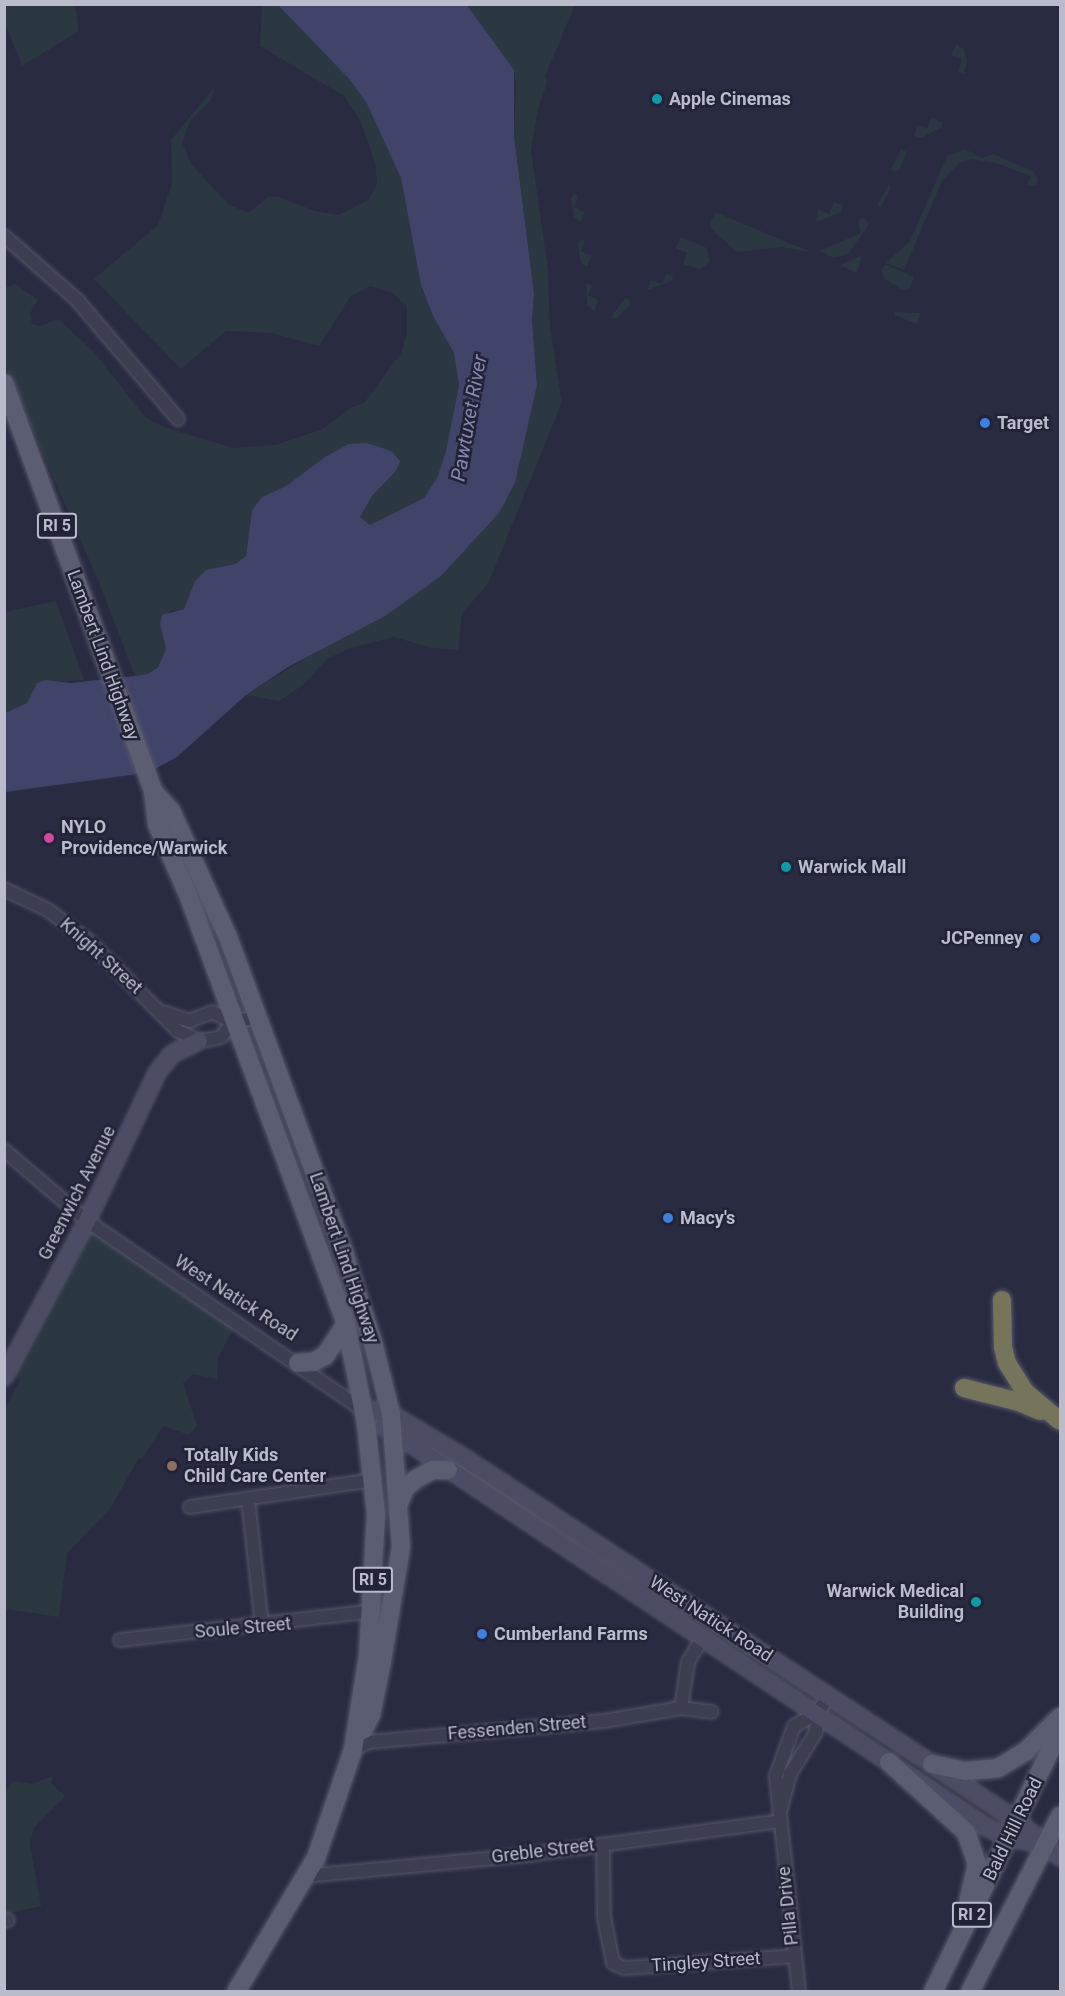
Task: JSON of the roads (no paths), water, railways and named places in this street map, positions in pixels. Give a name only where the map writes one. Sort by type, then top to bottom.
[{"type":"highway","points":[[1002,1300],[1003,1347],[1007,1363],[1025,1392],[1060,1421]]},
{"type":"highway","points":[[964,1388],[1019,1402],[1060,1421]]},
{"type":"main road","name":"Lambert Lind Highway","points":[[4,383],[153,791],[157,824],[189,897],[345,1324],[362,1409],[376,1514],[372,1612],[353,1750],[343,1787],[306,1876],[236,1992]]},
{"type":"main road","name":"Lambert Lind Highway","points":[[153,791],[171,811],[212,897],[344,1253],[373,1343],[391,1414],[395,1435],[401,1547],[382,1660],[370,1715],[353,1750]]},
{"type":"main road","name":"Greenwich Avenue","points":[[4,1377],[87,1221],[157,1073],[172,1054],[199,1041]]},
{"type":"main road","points":[[298,1363],[313,1362],[325,1356],[345,1324]]},
{"type":"main road","name":"West Natick Road","points":[[362,1409],[391,1414],[932,1764],[1013,1830],[1047,1845],[1060,1857]]},
{"type":"main road","name":"West Natick Road","points":[[362,1409],[395,1435],[703,1637],[986,1827],[1013,1830]]},
{"type":"main road","points":[[399,1503],[405,1488],[416,1479],[432,1470],[448,1470]]},
{"type":"main road","points":[[932,1764],[966,1771],[998,1768],[1026,1751],[1060,1717]]},
{"type":"main road","name":"Bald Hill Road","points":[[937,1984],[1060,1731]]},
{"type":"main road","points":[[890,1762],[956,1820],[975,1853],[976,1880],[937,1984]]},
{"type":"main road","name":"Bald Hill Road","points":[[970,1992],[1060,1816]]},
{"type":"street","points":[[4,236],[77,300],[178,419]]},
{"type":"street","name":"Knight Street","points":[[4,889],[48,910],[85,938],[163,1012],[178,1031],[199,1041],[221,1037],[233,1022]]},
{"type":"street","name":"Knight Street","points":[[163,1012],[189,1021],[212,1012],[233,1022],[257,1017]]},
{"type":"street","name":"West Natick Road","points":[[4,1150],[87,1221],[298,1363],[362,1409]]},
{"type":"street","points":[[190,1508],[372,1480]]},
{"type":"street","points":[[248,1498],[262,1626]]},
{"type":"street","name":"Soule Street","points":[[120,1640],[262,1626],[366,1612]]},
{"type":"street","points":[[681,1708],[688,1662],[703,1637]]},
{"type":"street","name":"Pilla Drive","points":[[799,1992],[775,1790],[778,1762],[794,1726],[817,1713],[828,1697]]},
{"type":"street","name":"Fessenden Street","points":[[353,1750],[369,1742],[604,1720],[681,1708],[712,1712]]},
{"type":"street","name":"Pilla Drive","points":[[780,1821],[785,1786],[816,1732],[817,1713]]},
{"type":"street","name":"Greble Street","points":[[306,1876],[603,1844],[780,1821]]},
{"type":"street","name":"Tingley Street","points":[[603,1844],[606,1935],[610,1957],[618,1965],[663,1966],[794,1956]]},
{"type":"water","name":"Pawtuxet River","points":[[278,5],[467,5],[514,70],[514,136],[534,293],[532,320],[537,385],[515,483],[499,513],[441,576],[385,616],[288,667],[246,695],[177,757],[153,770],[131,775],[5,792],[5,713],[27,703],[37,683],[46,680],[71,683],[135,676],[148,674],[158,667],[166,649],[160,624],[162,615],[184,609],[195,581],[206,570],[235,564],[246,556],[252,510],[262,497],[286,486],[325,457],[349,444],[367,443],[391,451],[400,461],[396,471],[372,496],[360,517],[370,525],[424,498],[437,478],[446,451],[459,385],[454,353],[433,316],[421,285],[401,178],[367,104],[351,81]]},
{"type":"place","name":"Apple Cinemas","points":[[657,99]]},
{"type":"place","name":"Target","points":[[985,423]]},
{"type":"place","name":"NYLO Providence/Warwick","points":[[49,838]]},
{"type":"place","name":"Warwick Mall","points":[[786,867]]},
{"type":"place","name":"JCPenney","points":[[1035,938]]},
{"type":"place","name":"Macy's","points":[[668,1218]]},
{"type":"place","name":"Totally Kids Child Care Center","points":[[172,1466]]},
{"type":"place","name":"Warwick Medical Building","points":[[976,1602]]},
{"type":"place","name":"Cumberland Farms","points":[[482,1634]]}]
